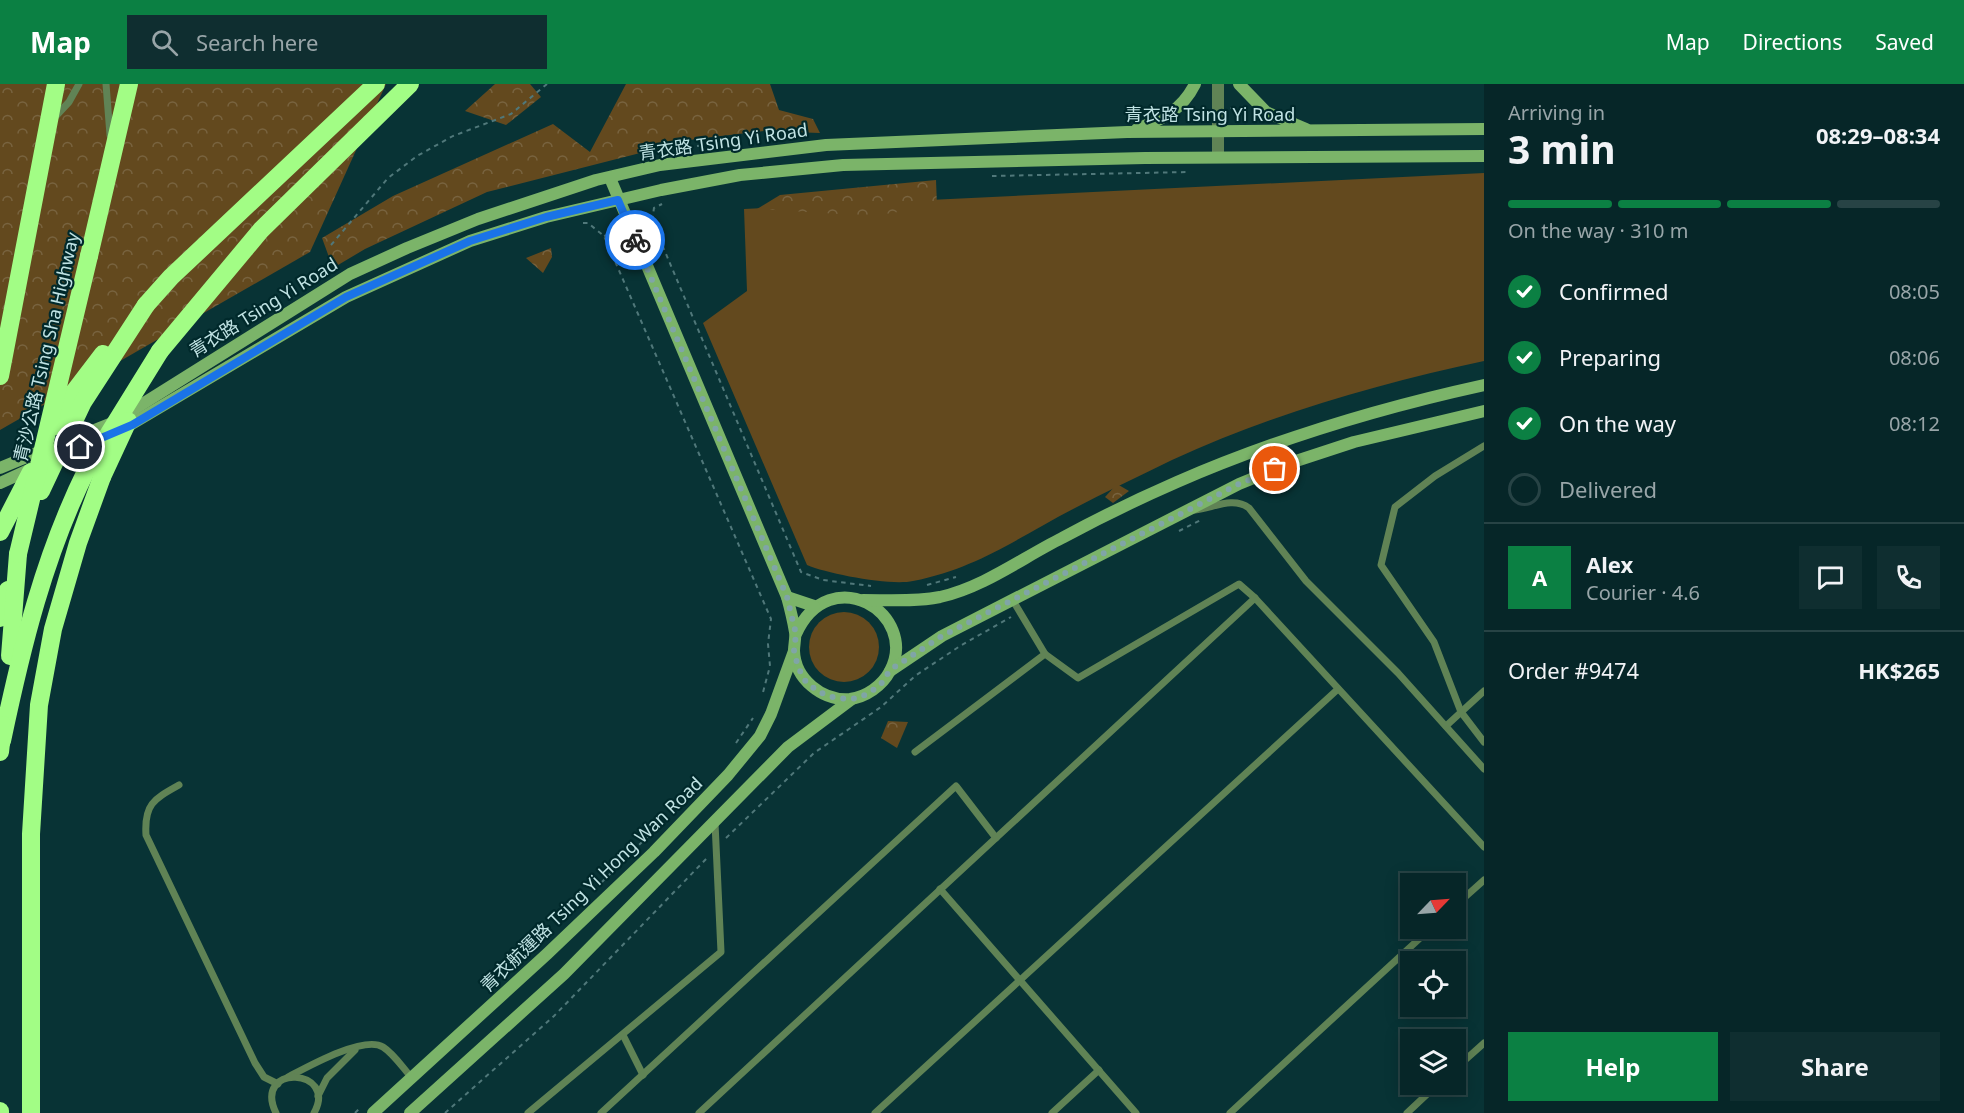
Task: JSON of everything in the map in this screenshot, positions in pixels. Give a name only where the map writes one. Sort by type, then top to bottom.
[{"type":"highway","points":[[0,376],[56,84]]},
{"type":"highway","name":"青沙公路 Tsing Sha Highway","points":[[0,618],[18,554],[129,84]]},
{"type":"highway","points":[[0,532],[74,392],[146,305],[171,277],[376,84]]},
{"type":"highway","points":[[0,751],[26,630],[58,531],[87,469],[160,351],[261,230],[410,84]]},
{"type":"highway","points":[[0,585],[11,556],[83,402],[146,305]]},
{"type":"highway","points":[[31,1113],[31,834],[35,742],[45,670],[66,585],[95,496],[160,351]]},
{"type":"highway","points":[[0,751],[18,554]]},
{"type":"street","points":[[1127,132],[1173,113],[1188,97],[1195,84]]},
{"type":"street","points":[[1218,84],[1218,158]]},
{"type":"street","points":[[1239,84],[1266,112],[1313,132]]},
{"type":"street","name":"青衣路 Tsing Yi Road","points":[[0,468],[112,423],[359,270],[478,219],[660,165],[826,145],[1127,132],[1484,129]]},
{"type":"street","name":"青衣路 Tsing Yi Road","points":[[0,483],[132,425],[346,297],[470,241],[546,217],[618,200],[741,175],[843,165],[1484,156]]},
{"type":"street","points":[[610,178],[787,597],[796,634]]},
{"type":"street","points":[[852,699],[835,698],[819,692],[806,682],[798,667],[794,651],[796,634],[802,619],[814,606],[845,597],[861,600],[901,601],[939,597],[962,590],[988,579],[1062,538],[1163,488],[1275,442],[1425,398],[1484,385]]},
{"type":"street","points":[[890,670],[922,648],[1012,599],[1239,484],[1302,459],[1394,431],[1484,411]]},
{"type":"street","points":[[787,597],[814,606]]},
{"type":"street","points":[[410,1113],[564,974],[788,747],[852,699],[868,694],[881,684],[890,670],[895,654],[894,637],[888,621],[876,608],[861,600]]},
{"type":"street","name":"青衣航運路 Tsing Yi Hong Wan Road","points":[[368,1109],[412,1078],[555,947],[654,852],[729,775],[760,736],[771,714],[794,651]]},
{"type":"lane","points":[[47,125],[69,102],[79,84]]},
{"type":"lane","points":[[106,84],[111,165]]},
{"type":"lane","points":[[1484,446],[1435,476],[1395,507],[1381,565],[1434,642],[1461,712],[1484,742]]},
{"type":"lane","points":[[1186,511],[1227,502],[1242,503],[1249,508],[1306,581],[1398,673],[1484,769]]},
{"type":"lane","points":[[1012,599],[1044,654],[1078,678],[1239,584],[1255,598],[1484,847]]},
{"type":"lane","points":[[699,1113],[1255,598]]},
{"type":"lane","points":[[915,752],[1044,654]]},
{"type":"lane","points":[[875,1113],[1338,689]]},
{"type":"lane","points":[[1446,726],[1484,691]]},
{"type":"lane","points":[[179,784],[149,805],[144,818],[146,835],[255,1063],[264,1077],[278,1084]]},
{"type":"lane","points":[[601,1113],[956,786],[996,838]]},
{"type":"lane","points":[[528,1113],[721,952],[715,823]]},
{"type":"lane","points":[[1466,896],[1484,880]]},
{"type":"lane","points":[[940,889],[1136,1113]]},
{"type":"lane","points":[[1230,1113],[1419,939]]},
{"type":"lane","points":[[623,1035],[643,1075]]},
{"type":"lane","points":[[1466,1059],[1484,1042]]},
{"type":"lane","points":[[276,1113],[272,1098],[278,1084],[314,1063],[370,1044],[382,1047],[412,1078]]},
{"type":"lane","points":[[314,1113],[318,1096],[327,1078],[357,1048]]},
{"type":"lane","points":[[1052,1113],[1099,1070]]},
{"type":"lane","points":[[288,1077],[296,1076],[311,1082],[318,1096]]},
{"type":"lane","points":[[1407,1113],[1426,1095]]},
{"type":"path","points":[[331,245],[388,178],[417,156],[453,136],[511,114],[547,84]]},
{"type":"path","points":[[989,176],[1192,172]]},
{"type":"path","points":[[670,200],[654,208],[652,221],[801,572]]},
{"type":"path","points":[[604,236],[652,221]]},
{"type":"path","points":[[580,223],[588,223],[604,236],[771,619],[768,644],[770,666],[762,699]]},
{"type":"path","points":[[1173,534],[1204,518]]},
{"type":"path","points":[[445,1113],[554,1016],[716,848],[814,753],[881,707],[915,676],[960,646],[1021,611]]},
{"type":"path","points":[[730,751],[753,718]]},
{"type":"path","points":[[599,885],[691,793]]},
{"type":"path","points":[[355,1113],[368,1109]]},
{"type":"green space","points":[[0,84],[386,84],[310,252],[0,430]]},
{"type":"green space","points":[[495,84],[530,84],[541,97],[506,125],[465,111]]},
{"type":"green space","points":[[626,84],[770,84],[779,110],[813,119],[820,133],[765,131],[695,139],[487,192],[365,249],[333,268],[322,238],[393,196],[553,124],[590,152]]},
{"type":"green space","points":[[1484,173],[1484,361],[1365,390],[1248,428],[1172,460],[980,559],[932,577],[913,581],[890,582],[860,578],[807,565],[703,323],[747,291],[744,209]]},
{"type":"green space","points":[[936,180],[937,206],[872,216],[757,209],[780,195]]},
{"type":"green space","points":[[551,248],[552,257],[543,273],[526,258]]},
{"type":"green space","points":[[1117,484],[1129,491],[1113,503],[1105,497]]},
{"type":"green space","points":[[844,612],[863,618],[873,628],[879,647],[873,666],[863,676],[844,682],[825,676],[815,666],[809,647],[815,628],[825,618]]},
{"type":"green space","points":[[888,721],[908,722],[897,748],[881,738]]},
{"type":"way so far","points":[[635,240],[787,597],[796,634],[794,651],[798,667],[806,682],[819,692],[835,698],[852,699],[868,694],[881,684],[890,670],[942,636],[1239,484],[1275,469]]},
{"type":"route","points":[[80,447],[132,425],[346,297],[470,241],[546,217],[618,200],[635,240]]}]
